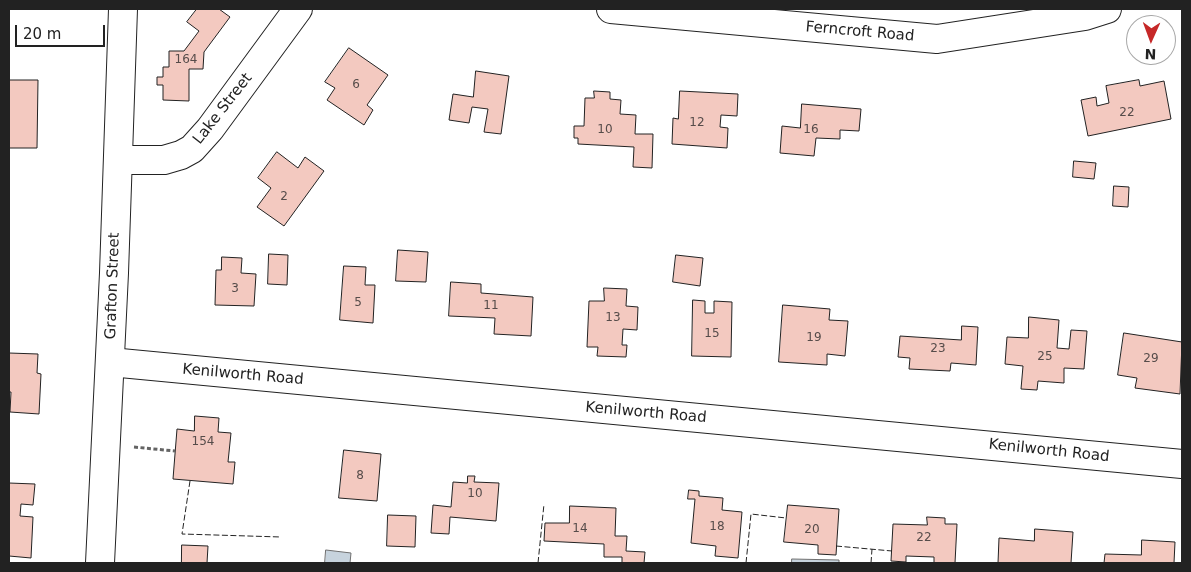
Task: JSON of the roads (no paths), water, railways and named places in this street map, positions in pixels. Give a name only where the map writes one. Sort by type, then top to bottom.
[{"type":"street","name":"Grafton Street","points":[[100,563],[119,160],[123,9]]},
{"type":"street","name":"Lake Street","points":[[119,160],[164,160],[181,156],[192,149],[210,129],[298,9]]},
{"type":"street","name":"Ferncroft Road","points":[[611,9],[937,39],[1085,16],[1107,9]]},
{"type":"street","name":"Kenilworth Road","points":[[110,362],[1182,464]]}]
